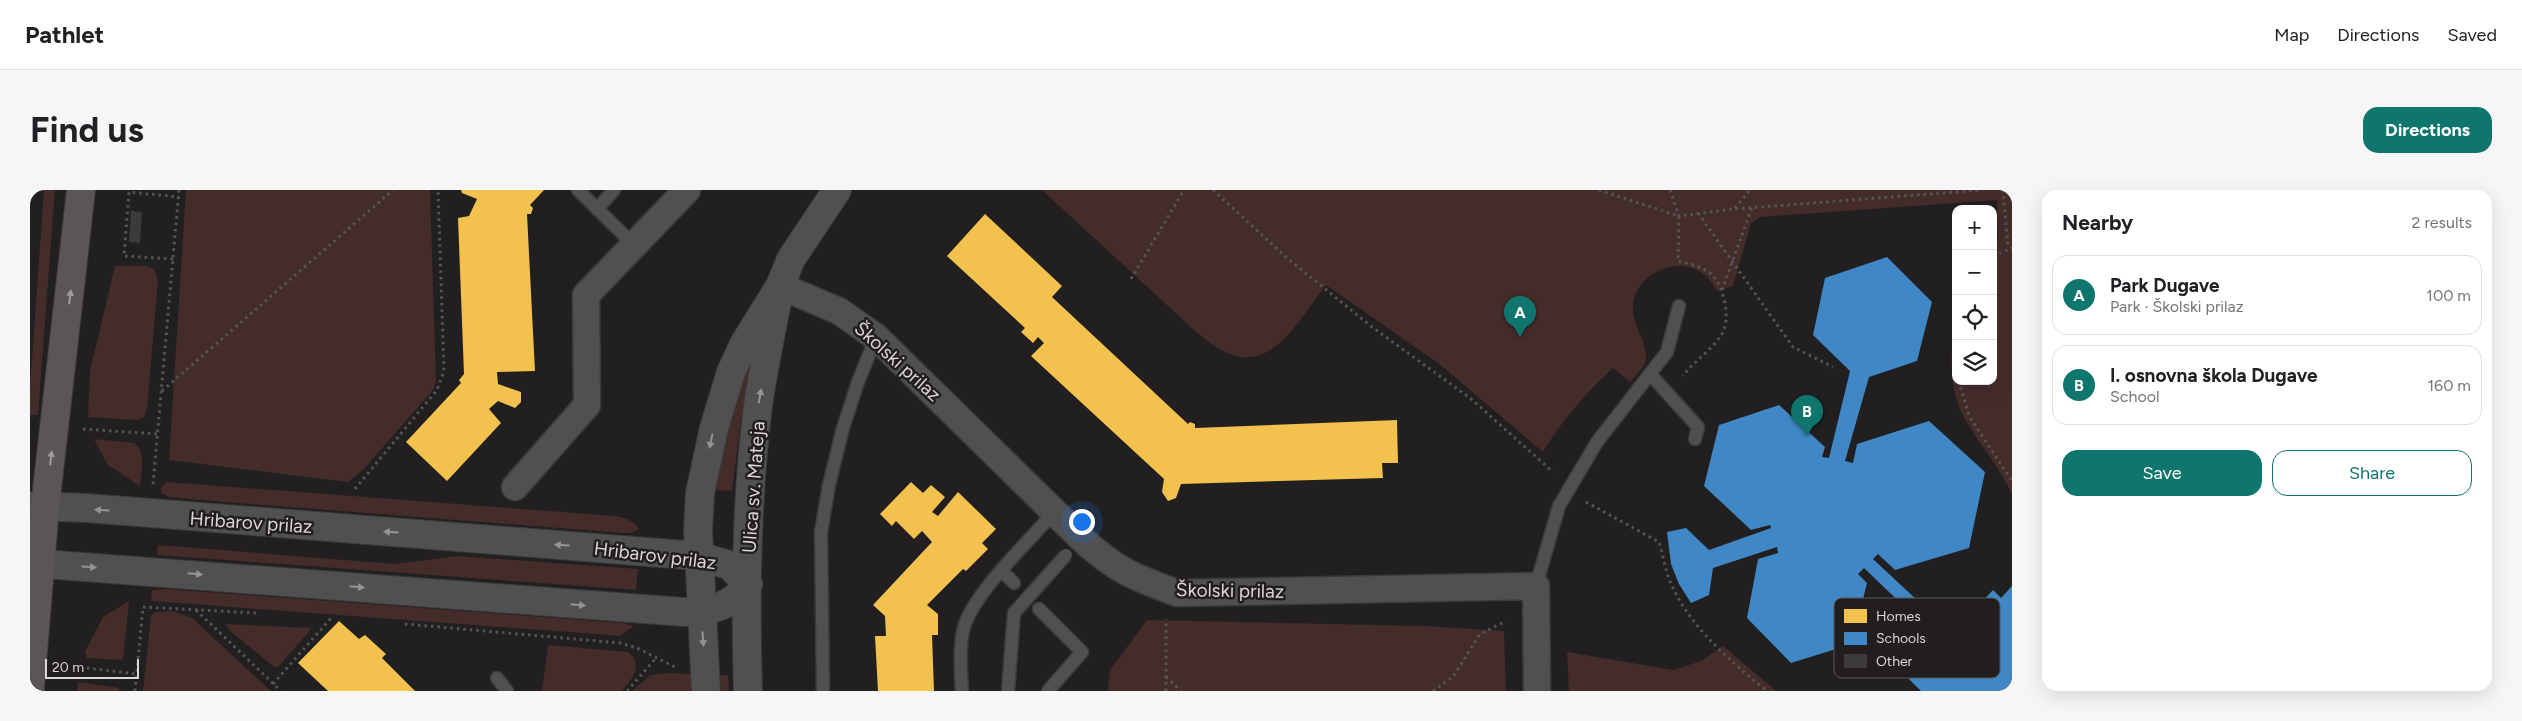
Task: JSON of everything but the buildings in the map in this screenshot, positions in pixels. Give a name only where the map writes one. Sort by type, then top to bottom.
[{"type":"main road","points":[[30,688],[38,507],[54,428],[81,190]]},
{"type":"street","name":"Ulica sv. Mateja","points":[[706,691],[698,556],[700,493],[714,428],[731,372],[744,344],[780,286],[791,259],[837,190]]},
{"type":"street","points":[[515,487],[587,405],[586,295],[681,192]]},
{"type":"street","name":"Ulica sv. Mateja","points":[[748,691],[748,584],[753,458],[758,404],[780,286]]},
{"type":"street","name":"Školski prilaz","points":[[780,286],[840,311],[876,337],[1055,511],[1073,546],[1138,579],[1177,593],[1536,586]]},
{"type":"street","name":"Hribarov prilaz","points":[[38,507],[698,556],[729,565],[748,584]]},
{"type":"street","points":[[35,563],[146,570],[645,610],[700,612],[729,604],[748,584]]},
{"type":"street","points":[[1536,586],[1538,691]]},
{"type":"lane","points":[[578,190],[634,245]]},
{"type":"lane","points":[[597,209],[614,190]]},
{"type":"lane","points":[[1536,586],[1560,506],[1597,442],[1668,352],[1679,306]]},
{"type":"lane","points":[[823,691],[821,532],[829,485],[844,428],[858,382],[876,337]]},
{"type":"lane","points":[[1650,374],[1698,427],[1695,439]]},
{"type":"lane","points":[[962,691],[961,657],[967,619],[985,592],[1055,511]]},
{"type":"lane","points":[[1008,691],[1014,613],[1073,546]]},
{"type":"lane","points":[[1002,572],[1014,583]]},
{"type":"lane","points":[[1039,609],[1082,652],[1048,691]]},
{"type":"lane","points":[[497,678],[507,691]]},
{"type":"path","points":[[153,493],[179,190]]},
{"type":"path","points":[[161,391],[393,190]]},
{"type":"path","points":[[355,489],[437,390],[444,371],[438,190]]},
{"type":"path","points":[[1130,279],[1184,190]]},
{"type":"path","points":[[1213,190],[1287,258],[1372,326],[1470,398],[1586,502],[1659,542],[1669,579],[1700,630],[1732,662],[1767,691]]},
{"type":"path","points":[[1599,190],[1679,216],[1752,207],[1982,190]]},
{"type":"path","points":[[1670,190],[1679,216]]},
{"type":"path","points":[[1734,209],[1750,190]]},
{"type":"path","points":[[1997,254],[2010,248],[2003,190]]},
{"type":"path","points":[[173,259],[124,256],[129,192],[178,197]]},
{"type":"path","points":[[1721,291],[1752,207]]},
{"type":"path","points":[[1698,214],[1793,347],[1833,367]]},
{"type":"path","points":[[1960,385],[1970,416],[2012,481]]},
{"type":"path","points":[[54,428],[157,434]]},
{"type":"path","points":[[1582,510],[1586,502]]},
{"type":"path","points":[[1166,589],[1166,691]]},
{"type":"path","points":[[135,691],[143,601]]},
{"type":"path","points":[[143,607],[264,613]]},
{"type":"path","points":[[195,610],[281,691]]},
{"type":"path","points":[[323,616],[341,617]]},
{"type":"path","points":[[273,684],[332,616]]},
{"type":"path","points":[[1433,691],[1453,677],[1480,634],[1512,618]]},
{"type":"path","points":[[404,624],[620,643],[675,667],[682,667]]},
{"type":"path","points":[[627,691],[657,658]]},
{"type":"path","points":[[77,667],[137,674]]},
{"type":"path","points":[[1166,677],[1181,691]]},
{"type":"shaded area","points":[[44,190],[55,190],[38,415],[30,415],[30,387]]},
{"type":"shaded area","points":[[186,190],[430,190],[436,382],[433,390],[363,470],[348,482],[169,460]]},
{"type":"shaded area","points":[[1042,190],[2012,190],[2012,494],[1965,419],[1959,407],[1954,385],[1997,385],[1997,200],[1760,217],[1751,223],[1733,286],[1717,291],[1705,276],[1694,268],[1679,266],[1660,270],[1643,282],[1634,299],[1633,315],[1646,353],[1641,369],[1630,382],[1613,368],[1575,407],[1543,452],[1438,363],[1326,285],[1282,341],[1268,351],[1253,357],[1237,356],[1218,348],[1194,330]]},
{"type":"shaded area","points":[[115,266],[146,266],[154,269],[158,280],[147,409],[144,417],[138,420],[88,417],[90,371]]},
{"type":"shaded area","points":[[763,320],[741,419],[732,491],[715,490],[737,390]]},
{"type":"shaded area","points":[[1952,340],[1952,374],[1951,368]]},
{"type":"shaded area","points":[[94,439],[134,443],[138,447],[142,457],[140,486],[107,464]]},
{"type":"shaded area","points":[[167,482],[615,516],[634,523],[639,529],[632,533],[623,533],[199,500],[169,497],[161,493],[161,487]]},
{"type":"shaded area","points":[[158,545],[395,564],[459,556],[638,569],[636,590],[157,555]]},
{"type":"shaded area","points":[[165,589],[623,623],[634,626],[620,636],[151,601],[152,590]]},
{"type":"shaded area","points":[[129,601],[123,660],[87,658],[85,652],[103,617]]},
{"type":"shaded area","points":[[172,611],[192,618],[271,691],[143,691],[151,616],[154,612]]},
{"type":"shaded area","points":[[1147,620],[1426,626],[1504,631],[1506,691],[1108,691],[1110,670]]},
{"type":"shaded area","points":[[226,624],[312,628],[278,667],[274,667],[229,630]]},
{"type":"shaded area","points":[[548,645],[628,652],[635,661],[635,672],[622,691],[542,691]]},
{"type":"shaded area","points":[[1723,646],[1776,691],[1569,691],[1567,652],[1674,670],[1701,661]]},
{"type":"shaded area","points":[[668,673],[692,674],[695,691],[632,691],[650,675]]},
{"type":"shaded area","points":[[718,675],[728,675],[729,691],[718,691]]},
{"type":"shaded area","points":[[78,682],[119,688],[119,691],[77,691]]},
{"type":"place","name":"Park Dugave","points":[[1520,337]]},
{"type":"place","name":"I. osnovna škola Dugave","points":[[1807,436]]}]
